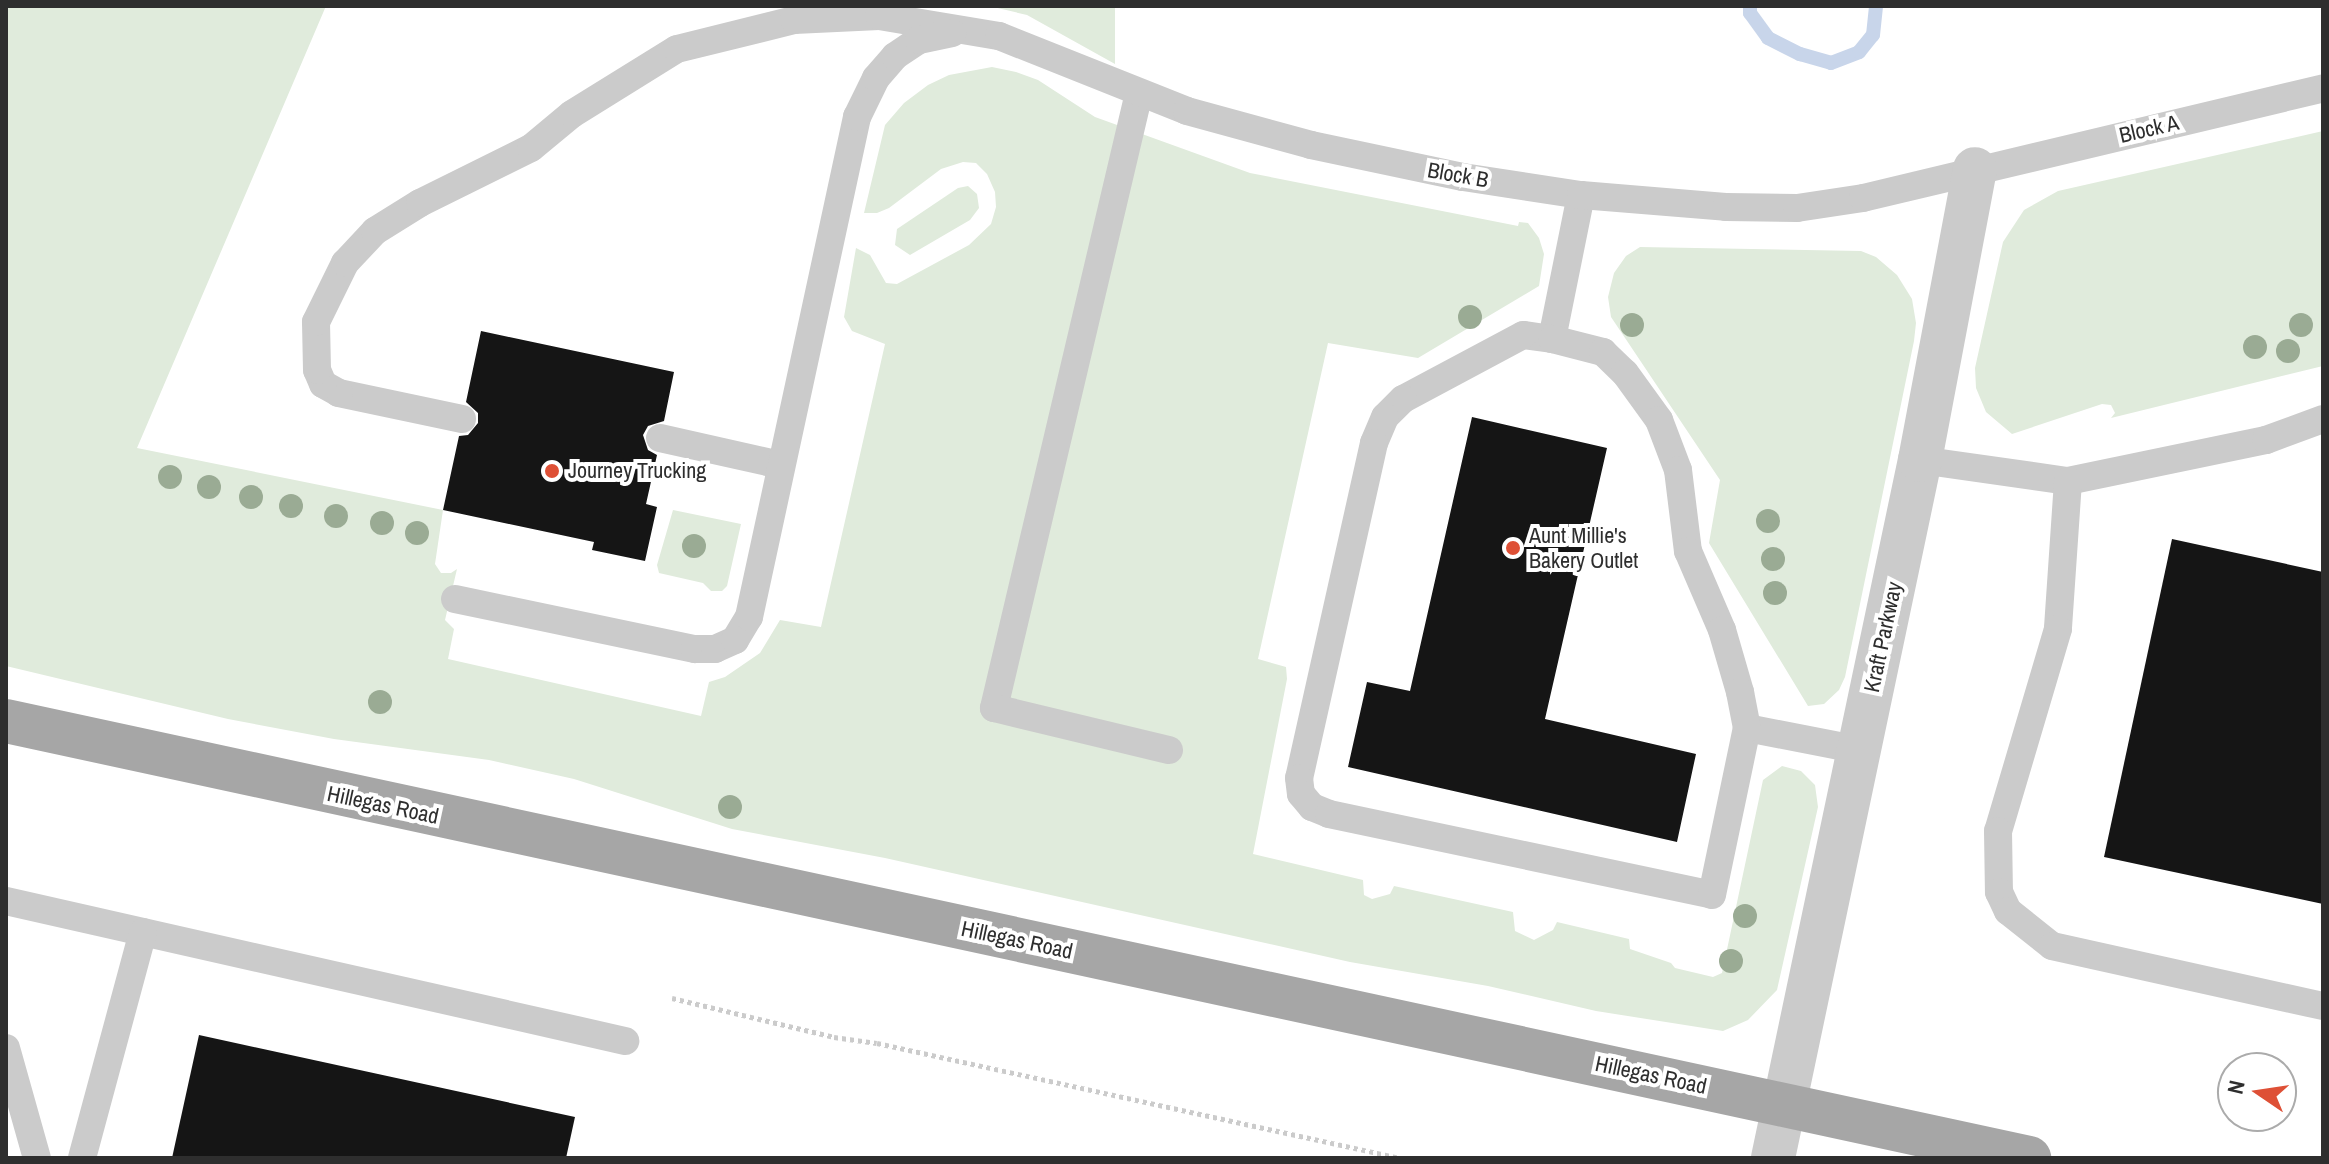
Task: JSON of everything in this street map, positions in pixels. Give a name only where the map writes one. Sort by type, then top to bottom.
[{"type":"main road","name":"Hillegas Road","points":[[6,721],[2029,1158]]},
{"type":"street","name":"Kraft Parkway","points":[[1773,1158],[1920,460],[1975,169]]},
{"type":"lane","points":[[462,419],[339,393],[323,384],[317,370],[316,322],[345,263],[375,231],[420,203],[531,148],[572,114],[677,49],[794,20],[849,15],[879,16],[957,32]]},
{"type":"lane","name":"Block B","points":[[957,32],[999,36],[1187,111],[1311,145],[1463,177],[1581,195],[1726,207],[1797,208],[1863,198],[1975,169]]},
{"type":"lane","points":[[455,599],[695,649],[715,649],[735,640],[749,617],[857,117],[876,78],[895,56],[919,40],[957,32]]},
{"type":"lane","name":"Block A","points":[[1975,169],[2323,88]]},
{"type":"lane","points":[[1139,93],[994,708],[1169,750]]},
{"type":"lane","points":[[1552,339],[1581,195]]},
{"type":"lane","points":[[1523,335],[1603,352],[1625,373],[1659,420],[1678,470],[1688,551],[1722,630],[1747,728],[1712,895],[1329,814],[1312,807],[1301,794],[1299,778],[1374,443],[1385,417],[1403,399],[1523,335]]},
{"type":"lane","points":[[1920,460],[2068,481],[2266,440],[2323,419]]},
{"type":"lane","points":[[660,438],[781,465]]},
{"type":"lane","points":[[2068,481],[2058,629],[1998,831],[1999,892],[2008,911],[2052,946],[2323,1006]]},
{"type":"lane","points":[[1747,728],[1860,750]]},
{"type":"lane","points":[[6,901],[625,1041]]},
{"type":"lane","points":[[82,1158],[143,932]]},
{"type":"lane","points":[[6,1048],[37,1158]]},
{"type":"path","points":[[672,998],[834,1037],[1400,1158]]},
{"type":"green space","points":[[6,6],[326,6],[137,448],[443,510],[435,564],[441,573],[451,573],[457,569],[445,620],[454,629],[448,659],[701,716],[709,682],[725,677],[760,653],[780,620],[821,627],[885,344],[852,331],[844,317],[856,248],[870,255],[886,283],[897,284],[969,245],[991,224],[996,207],[995,192],[987,174],[976,163],[963,162],[941,169],[889,208],[877,213],[864,213],[885,125],[904,103],[928,85],[949,75],[992,67],[1016,72],[1038,80],[1095,117],[1250,173],[1518,226],[1519,222],[1528,223],[1539,238],[1544,254],[1539,286],[1418,358],[1328,343],[1258,659],[1286,667],[1287,679],[1253,854],[1363,880],[1364,895],[1372,899],[1390,894],[1394,886],[1513,912],[1515,931],[1534,940],[1553,930],[1557,922],[1629,939],[1630,949],[1671,963],[1675,968],[1713,977],[1722,973],[1763,780],[1782,766],[1801,771],[1815,785],[1818,807],[1777,990],[1748,1020],[1723,1031],[1596,1011],[1488,986],[1350,962],[885,858],[732,829],[574,779],[489,760],[334,739],[228,719],[6,666]]},
{"type":"green space","points":[[989,6],[1115,6],[1115,64],[1027,15]]},
{"type":"green space","points":[[2323,131],[2323,366],[2111,418],[2115,413],[2111,405],[2102,404],[2012,434],[1986,412],[1976,388],[1975,368],[2003,242],[2024,210],[2058,191]]},
{"type":"green space","points":[[968,186],[977,194],[979,208],[970,220],[910,255],[895,245],[897,229],[958,188]]},
{"type":"green space","points":[[1640,247],[1861,251],[1876,257],[1897,275],[1912,299],[1916,323],[1914,341],[1845,677],[1839,690],[1824,704],[1808,706],[1709,543],[1720,480],[1611,317],[1608,297],[1614,273],[1626,256]]},
{"type":"green space","points":[[673,510],[741,524],[727,586],[722,591],[711,591],[703,583],[659,573],[657,565]]},
{"type":"building","name":"Journey Trucking","points":[[481,331],[674,372],[664,421],[648,426],[643,435],[648,450],[657,455],[646,504],[657,507],[645,561],[592,550],[594,542],[443,510],[459,436],[468,435],[478,423],[478,413],[466,402]]},
{"type":"building","name":"Aunt Millie's Bakery Outlet","points":[[1472,417],[1607,448],[1545,719],[1696,754],[1677,842],[1348,767],[1367,682],[1410,691]]},
{"type":"building","points":[[2172,539],[2323,572],[2323,904],[2104,857]]},
{"type":"building","points":[[199,1035],[575,1117],[566,1158],[172,1158]]},
{"type":"waterway","points":[[1750,6],[1750,13],[1768,38],[1800,54],[1831,63],[1859,52],[1873,35],[1876,6]]},
{"type":"place","name":"Journey Trucking","points":[[552,471]]},
{"type":"place","name":"Aunt Millie's Bakery Outlet","points":[[1513,548]]}]
